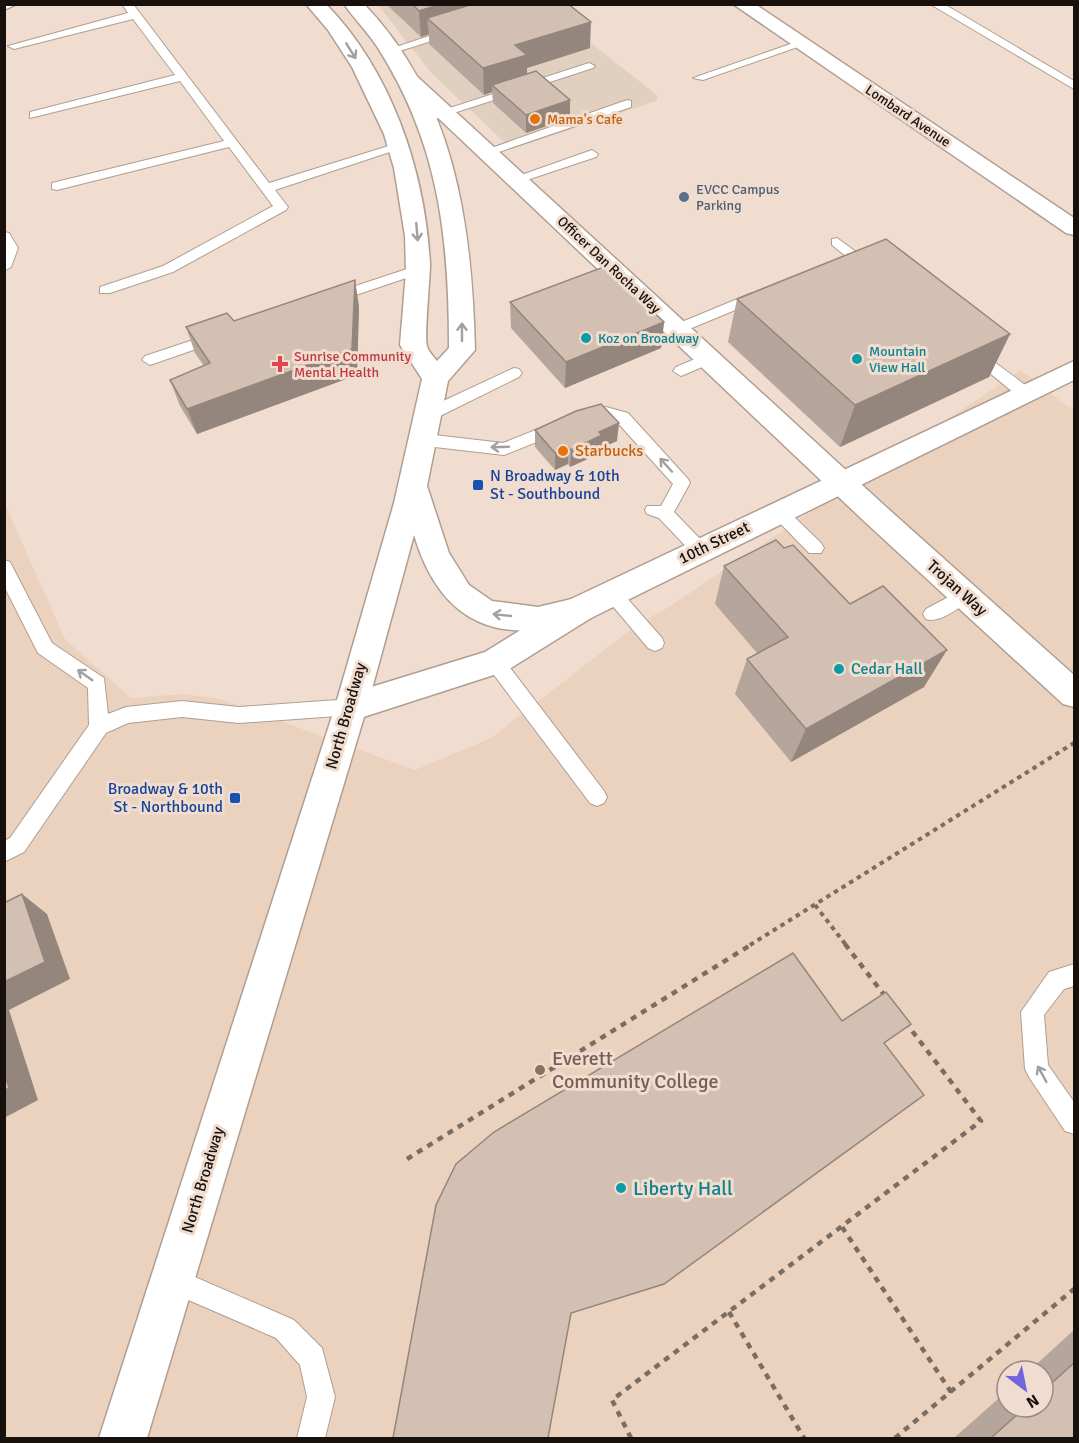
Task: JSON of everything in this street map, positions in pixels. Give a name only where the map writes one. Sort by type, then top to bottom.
[{"type":"main road","points":[[315,4],[349,46],[371,83],[399,147],[411,187],[417,230],[420,292],[413,345],[435,379],[462,350],[462,278],[453,205],[435,115]]},
{"type":"main road","points":[[353,4],[369,21],[390,51]]},
{"type":"main road","name":"Lombard Avenue","points":[[742,4],[1074,228]]},
{"type":"main road","name":"Officer Dan Rocha Way","points":[[390,51],[435,115],[486,152],[516,179],[840,481]]},
{"type":"main road","name":"10th Street","points":[[351,706],[495,662],[580,609],[840,481],[1074,370]]},
{"type":"main road","name":"North Broadway","points":[[123,1438],[351,706],[365,649],[414,488],[428,427],[435,379]]},
{"type":"main road","name":"Trojan Way","points":[[840,481],[1073,691]]},
{"type":"main road","points":[[414,488],[435,555],[458,593],[485,613],[538,619],[580,609]]},
{"type":"lane","points":[[935,4],[1074,86]]},
{"type":"lane","points":[[14,46],[131,10],[281,207],[168,268],[105,290]]},
{"type":"lane","points":[[390,51],[465,28]]},
{"type":"lane","points":[[699,78],[800,44]]},
{"type":"lane","points":[[435,115],[589,66]]},
{"type":"lane","points":[[34,115],[182,77]]},
{"type":"lane","points":[[486,152],[627,104]]},
{"type":"lane","points":[[57,186],[231,143]]},
{"type":"lane","points":[[266,188],[399,147]]},
{"type":"lane","points":[[516,179],[592,154]]},
{"type":"lane","points":[[4,236],[10,248],[4,267]]},
{"type":"lane","points":[[837,242],[882,278]]},
{"type":"lane","points":[[318,303],[419,268]]},
{"type":"lane","points":[[677,329],[752,298]]},
{"type":"lane","points":[[150,360],[233,332]]},
{"type":"lane","points":[[963,343],[1026,394]]},
{"type":"lane","points":[[681,371],[709,358]]},
{"type":"lane","points":[[428,427],[514,373]]},
{"type":"lane","points":[[428,427],[504,449],[584,417],[606,412],[622,417],[682,483],[659,511],[700,550]]},
{"type":"lane","points":[[779,512],[815,548]]},
{"type":"lane","points":[[4,567],[45,648],[97,684],[99,727]]},
{"type":"lane","points":[[612,593],[655,643]]},
{"type":"lane","points":[[932,614],[965,595]]},
{"type":"lane","points":[[495,662],[597,797]]},
{"type":"lane","points":[[4,852],[17,845],[99,727],[126,715],[182,709],[239,715],[351,706]]},
{"type":"lane","points":[[1074,975],[1057,980],[1032,1012],[1037,1069],[1074,1122]]},
{"type":"lane","points":[[172,1280],[285,1329],[312,1359],[321,1397],[311,1438]]},
{"type":"path","points":[[407,1159],[1074,743]]},
{"type":"path","points":[[815,905],[889,1001]]},
{"type":"path","points":[[631,1438],[612,1400],[981,1121],[900,1016]]},
{"type":"path","points":[[842,1227],[951,1392]]},
{"type":"path","points":[[895,1438],[1074,1289]]},
{"type":"path","points":[[729,1312],[804,1438]]},
{"type":"shaded area","points":[[378,5],[543,5],[658,96],[656,101],[512,149],[432,74]]},
{"type":"shaded area","name":"Everett Community College","points":[[1021,370],[1069,408],[1074,406],[1074,1438],[5,1438],[4,502],[65,639],[131,698],[183,694],[220,699],[415,770],[491,738],[638,624],[669,607]]},
{"type":"building","points":[[412,4],[441,4],[419,11]]},
{"type":"building","points":[[473,4],[568,4],[591,22],[515,45],[527,55],[483,68],[427,18]]},
{"type":"building","points":[[536,71],[570,100],[526,115],[492,85]]},
{"type":"building","points":[[886,239],[1010,334],[855,405],[737,299]]},
{"type":"building","points":[[606,266],[664,322],[566,362],[510,302]]},
{"type":"building","points":[[355,280],[352,349],[187,409],[170,380],[210,363],[186,327],[227,313],[234,321]]},
{"type":"building","points":[[601,404],[619,423],[599,432],[602,435],[571,450],[568,447],[555,453],[535,430],[576,411]]},
{"type":"building","points":[[776,540],[784,548],[793,545],[850,604],[883,586],[947,650],[806,729],[747,659],[788,637],[724,566]]},
{"type":"building","points":[[22,894],[45,962],[4,982],[4,903]]},
{"type":"building","name":"Liberty Hall","points":[[793,953],[842,1021],[886,992],[911,1024],[884,1043],[924,1095],[664,1284],[571,1313],[548,1438],[393,1438],[436,1205],[456,1164],[494,1132]]},
{"type":"building","points":[[4,1072],[9,1088],[4,1091]]},
{"type":"building","points":[[1074,1363],[1074,1438],[991,1438],[1012,1419],[1055,1419],[1055,1380]]},
{"type":"place","name":"Mama's Cafe","points":[[535,119]]},
{"type":"place","name":"EVCC Campus Parking","points":[[684,197]]},
{"type":"place","name":"Koz on Broadway","points":[[586,338]]},
{"type":"place","name":"Mountain View Hall","points":[[857,359]]},
{"type":"place","name":"Sunrise Community Mental Health","points":[[280,364]]},
{"type":"place","name":"Starbucks","points":[[563,451]]},
{"type":"place","name":"N Broadway & 10th St - Southbound","points":[[478,485]]},
{"type":"place","name":"Cedar Hall","points":[[839,669]]},
{"type":"place","name":"Broadway & 10th St - Northbound","points":[[235,798]]},
{"type":"place","name":"Everett Community College","points":[[540,1070]]},
{"type":"place","name":"Liberty Hall","points":[[621,1188]]}]
